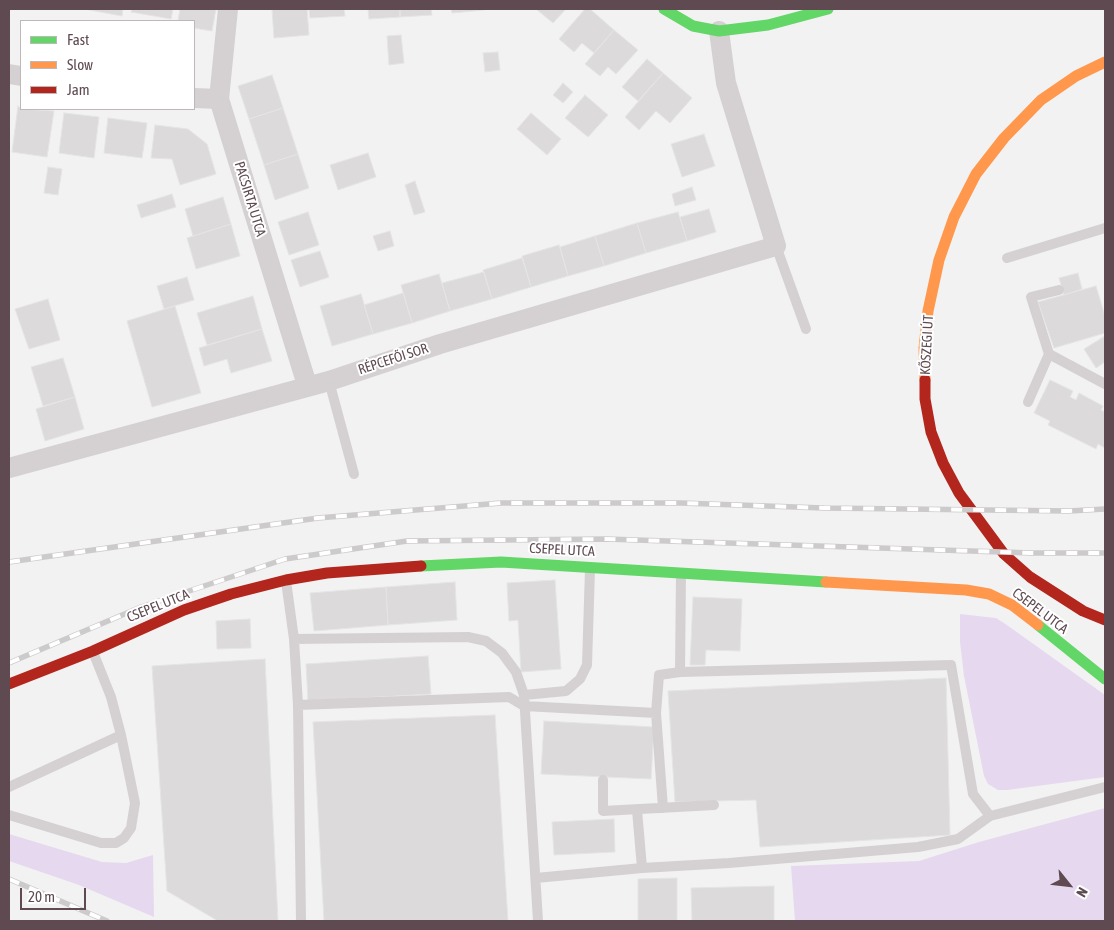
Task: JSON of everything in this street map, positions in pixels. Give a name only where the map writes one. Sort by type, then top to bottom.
[{"type":"street","name":"PACSIRTA UTCA","points":[[228,9],[219,99],[308,386]]},
{"type":"street","points":[[664,9],[693,26],[719,31],[768,25],[828,9]]},
{"type":"street","points":[[719,31],[720,54],[726,83],[776,246]]},
{"type":"street","name":"KŐSZEGI ÚT","points":[[1105,62],[1076,76],[1041,100],[1004,138],[976,174],[954,217],[939,260],[928,310],[924,348],[925,399],[932,432],[943,463],[959,493],[1004,554],[1030,577],[1083,611],[1105,620]]},
{"type":"street","points":[[195,98],[219,99]]},
{"type":"street","name":"RÉPCEFŐI SOR","points":[[9,468],[329,381],[440,344],[776,246]]},
{"type":"street","name":"CSEPEL UTCA","points":[[9,684],[93,651],[184,610],[231,594],[286,580],[327,573],[450,563],[501,562],[966,590],[989,594],[1012,605],[1105,679]]},
{"type":"lane","points":[[1008,258],[1105,228]]},
{"type":"lane","points":[[776,246],[806,329]]},
{"type":"lane","points":[[1059,290],[1031,297],[1050,354],[1105,384]]},
{"type":"lane","points":[[1028,402],[1050,354]]},
{"type":"lane","points":[[329,381],[354,474]]},
{"type":"lane","points":[[524,701],[566,691],[580,680],[587,665],[590,566]]},
{"type":"lane","points":[[680,672],[681,572]]},
{"type":"lane","points":[[286,580],[294,639],[298,705],[301,921]]},
{"type":"lane","points":[[294,639],[477,638],[494,645],[510,662],[521,683],[524,701],[538,921]]},
{"type":"lane","points":[[9,815],[101,843],[116,843],[124,838],[131,828],[135,803],[121,735],[111,697],[93,651]]},
{"type":"lane","points":[[663,808],[656,713],[659,675],[680,672],[951,665],[973,794],[990,816]]},
{"type":"lane","points":[[298,705],[509,697],[524,701],[656,713]]},
{"type":"lane","points":[[9,786],[121,735]]},
{"type":"lane","points":[[603,780],[603,811],[714,805]]},
{"type":"lane","points":[[536,878],[918,847],[958,839],[990,816],[1105,787]]},
{"type":"lane","points":[[637,810],[642,868]]},
{"type":"shaded area","points":[[960,614],[996,618],[1105,695],[1105,777],[1007,790],[998,790],[988,784],[984,776],[964,676],[960,642]]},
{"type":"shaded area","points":[[1105,808],[1105,921],[795,921],[791,866],[919,861],[979,842]]},
{"type":"shaded area","points":[[9,834],[102,862],[126,863],[153,855],[154,917],[79,885],[9,861]]},
{"type":"building","points":[[84,9],[123,9],[122,16]]},
{"type":"building","points":[[132,9],[173,9],[171,19],[131,12]]},
{"type":"building","points":[[180,9],[216,9],[212,31],[195,28],[195,20],[178,20]]},
{"type":"building","points":[[272,9],[307,9],[309,35],[274,38]]},
{"type":"building","points":[[309,9],[344,9],[345,16],[310,18]]},
{"type":"building","points":[[368,9],[400,9],[400,17],[369,19]]},
{"type":"building","points":[[400,9],[431,9],[432,15],[400,17]]},
{"type":"building","points":[[451,9],[484,9],[484,10],[452,13]]},
{"type":"building","points":[[536,9],[566,9],[553,23]]},
{"type":"building","points":[[585,9],[590,9],[614,30],[594,53],[582,43],[574,52],[559,39]]},
{"type":"building","points":[[614,30],[638,50],[616,74],[608,67],[600,76],[585,64]]},
{"type":"building","points":[[401,35],[404,63],[389,65],[387,36]]},
{"type":"building","points":[[498,52],[500,70],[485,72],[483,53]]},
{"type":"building","points":[[647,59],[663,73],[638,101],[622,87]]},
{"type":"building","points":[[663,73],[692,98],[670,123],[656,111],[639,130],[625,117]]},
{"type":"building","points":[[272,75],[283,108],[249,119],[238,86]]},
{"type":"building","points":[[563,83],[573,92],[563,103],[553,95]]},
{"type":"building","points":[[585,95],[608,115],[588,137],[565,118]]},
{"type":"building","points":[[18,106],[20,110],[54,111],[47,157],[12,152]]},
{"type":"building","points":[[283,108],[298,154],[264,165],[249,119]]},
{"type":"building","points":[[64,113],[99,117],[94,158],[59,153]]},
{"type":"building","points":[[531,113],[561,139],[547,155],[517,129]]},
{"type":"building","points":[[108,118],[147,123],[142,158],[104,153]]},
{"type":"building","points":[[155,125],[188,129],[207,144],[216,174],[180,185],[172,159],[151,158]]},
{"type":"building","points":[[704,134],[715,166],[682,177],[671,144]]},
{"type":"building","points":[[368,153],[376,177],[338,190],[330,165]]},
{"type":"building","points":[[298,154],[309,188],[275,200],[264,165]]},
{"type":"building","points":[[48,167],[62,169],[58,195],[44,193]]},
{"type":"building","points":[[415,181],[425,212],[414,215],[405,185]]},
{"type":"building","points":[[692,187],[696,200],[675,206],[672,194]]},
{"type":"building","points":[[172,194],[176,207],[141,218],[137,205]]},
{"type":"building","points":[[223,197],[231,224],[193,236],[185,209]]},
{"type":"building","points":[[709,209],[716,232],[687,241],[680,217]]},
{"type":"building","points":[[308,212],[319,245],[289,255],[278,222]]},
{"type":"building","points":[[678,212],[687,241],[646,253],[637,223]]},
{"type":"building","points":[[637,223],[646,253],[604,266],[595,236]]},
{"type":"building","points":[[231,224],[240,256],[196,269],[187,238]]},
{"type":"building","points":[[390,231],[394,246],[378,251],[373,236]]},
{"type":"building","points":[[595,236],[604,266],[568,276],[560,247]]},
{"type":"building","points":[[559,245],[568,276],[531,287],[522,256]]},
{"type":"building","points":[[320,251],[329,277],[300,287],[291,260]]},
{"type":"building","points":[[522,258],[531,287],[492,299],[483,270]]},
{"type":"building","points":[[484,272],[492,299],[450,311],[442,283]]},
{"type":"building","points":[[1078,273],[1082,289],[1064,295],[1059,278]]},
{"type":"building","points":[[439,274],[450,311],[412,323],[401,285]]},
{"type":"building","points":[[187,277],[194,300],[164,309],[157,286]]},
{"type":"building","points":[[1096,286],[1105,316],[1105,333],[1054,348],[1038,302]]},
{"type":"building","points":[[403,293],[412,323],[373,334],[364,305]]},
{"type":"building","points":[[361,294],[373,334],[332,346],[320,306]]},
{"type":"building","points":[[253,296],[262,329],[207,345],[197,313]]},
{"type":"building","points":[[48,299],[60,340],[29,349],[15,309]]},
{"type":"building","points":[[175,306],[201,393],[152,407],[127,321]]},
{"type":"building","points":[[262,329],[272,361],[231,373],[227,359],[204,366],[199,348]]},
{"type":"building","points":[[1105,336],[1105,362],[1096,368],[1084,349]]},
{"type":"building","points":[[63,358],[75,397],[43,406],[31,367]]},
{"type":"building","points":[[1050,380],[1073,391],[1070,397],[1076,400],[1079,393],[1103,406],[1101,410],[1105,412],[1105,448],[1098,444],[1096,449],[1048,425],[1050,421],[1034,413]]},
{"type":"building","points":[[75,397],[84,429],[45,441],[36,409]]},
{"type":"building","points":[[555,580],[561,669],[521,672],[518,620],[509,621],[507,583]]},
{"type":"building","points":[[455,582],[457,620],[388,625],[386,587]]},
{"type":"building","points":[[386,587],[388,625],[314,631],[310,593]]},
{"type":"building","points":[[693,597],[742,599],[740,651],[706,650],[705,665],[690,665]]},
{"type":"building","points":[[250,619],[251,648],[217,649],[216,621]]},
{"type":"building","points":[[428,656],[431,694],[308,701],[306,664]]},
{"type":"building","points":[[265,659],[278,921],[218,921],[167,891],[152,666]]},
{"type":"building","points":[[946,678],[950,835],[760,847],[756,800],[675,802],[668,691]]},
{"type":"building","points":[[495,715],[508,921],[324,921],[313,722]]},
{"type":"building","points":[[544,721],[654,727],[651,779],[541,774]]},
{"type":"building","points":[[614,819],[615,852],[554,855],[552,822]]},
{"type":"building","points":[[677,878],[677,921],[638,921],[638,879]]},
{"type":"building","points":[[774,886],[774,921],[692,921],[691,888]]},
{"type":"railway","points":[[9,562],[318,518],[501,503],[681,503],[824,508],[1069,511],[1105,509]]},
{"type":"railway","points":[[9,663],[141,607],[285,559],[407,541],[606,539],[1032,553],[1105,553]]},
{"type":"railway","points":[[9,879],[107,921]]},
{"type":"traffic: fast","points":[[664,9],[693,26],[719,31],[768,25],[828,9]]},
{"type":"traffic: fast","points":[[421,566],[501,562],[826,582]]},
{"type":"traffic: fast","points":[[1038,625],[1105,679]]},
{"type":"traffic: slow","points":[[925,380],[924,348],[928,311],[939,260],[954,217],[976,174],[1004,138],[1041,100],[1076,76],[1105,62]]},
{"type":"traffic: slow","points":[[826,582],[966,590],[989,594],[1012,605],[1038,625]]},
{"type":"traffic: jam","points":[[925,380],[925,399],[931,432],[943,463],[959,493],[1004,554],[1030,577],[1083,611],[1105,620]]},
{"type":"traffic: jam","points":[[9,684],[93,651],[184,610],[231,594],[286,580],[327,573],[421,566]]}]
